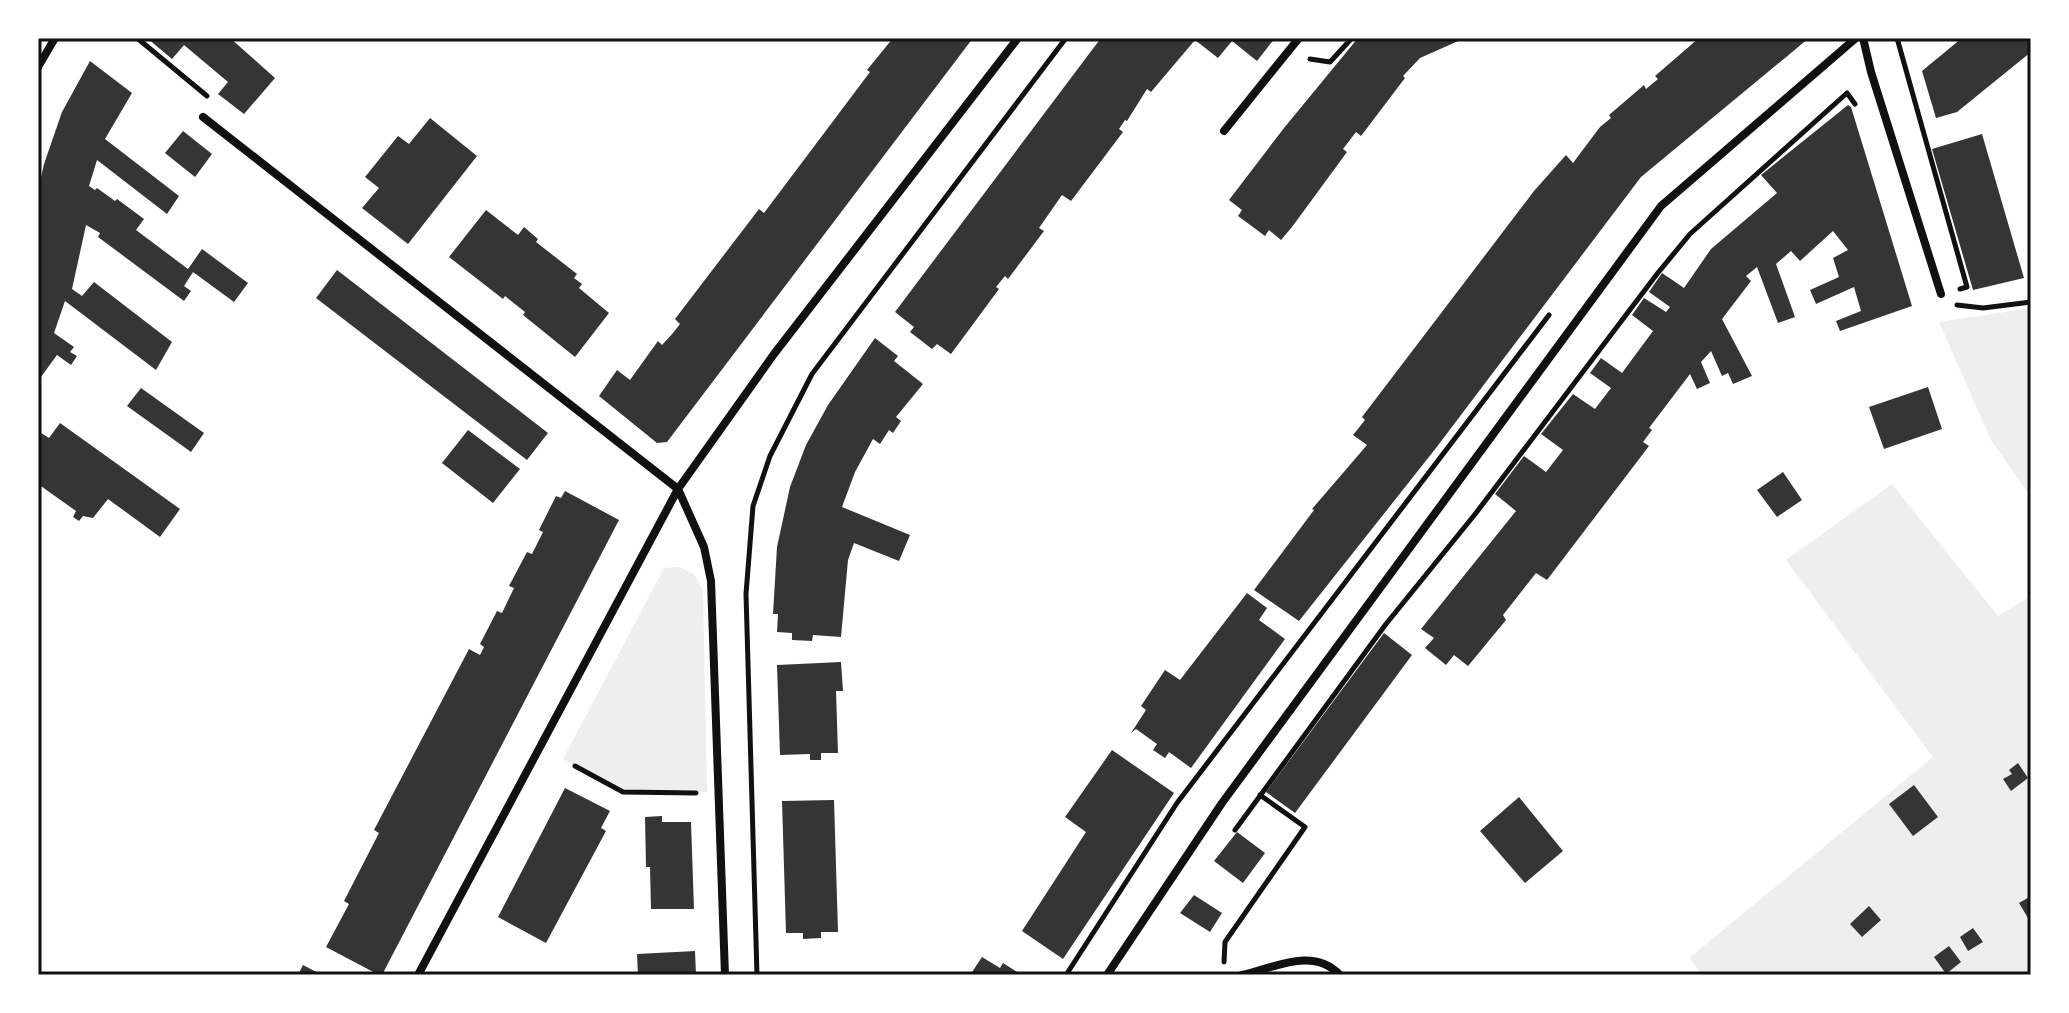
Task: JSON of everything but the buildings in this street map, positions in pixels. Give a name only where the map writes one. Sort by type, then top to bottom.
[{"type":"street","points":[[38,67],[55,38]]},
{"type":"street","points":[[418,975],[678,489],[774,354],[1018,38]]},
{"type":"street","points":[[1224,131],[1299,38]]},
{"type":"street","points":[[1107,975],[1222,803],[1661,206],[1856,38]]},
{"type":"street","points":[[1863,38],[1941,294]]},
{"type":"street","points":[[203,117],[678,489],[704,547],[711,581],[725,975]]},
{"type":"street","points":[[1242,975],[1303,959],[1327,964],[1340,975]]},
{"type":"path","points":[[757,975],[746,594],[753,506],[770,456],[812,374],[1066,38]]},
{"type":"path","points":[[1897,38],[1967,287],[1941,294]]},
{"type":"path","points":[[1234,831],[1386,624],[1476,513],[1690,234],[1847,93],[1857,106]]},
{"type":"path","points":[[1941,294],[1960,306],[1983,308],[2031,302]]},
{"type":"path","points":[[575,766],[623,792],[696,793]]},
{"type":"path","points":[[1225,942],[1305,827],[1260,795]]},
{"type":"shaded area","points":[[2031,308],[2031,497],[1991,440],[1939,322]]},
{"type":"shaded area","points":[[1892,484],[1998,616],[2031,596],[2031,975],[1703,975],[1689,958],[1933,757],[1786,560]]},
{"type":"shaded area","points":[[679,567],[694,574],[703,590],[707,792],[623,792],[563,759],[664,568]]}]
